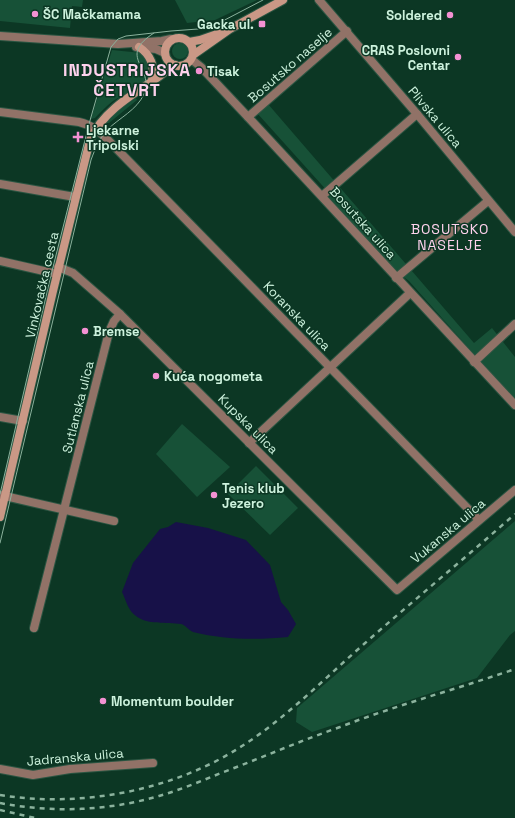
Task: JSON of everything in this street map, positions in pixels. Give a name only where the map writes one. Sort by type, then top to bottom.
[{"type":"main road","points":[[189,42],[200,40],[230,29],[284,0]]},
{"type":"main road","points":[[192,57],[193,48],[189,42],[183,38],[172,39],[167,44],[165,54],[171,63],[175,66],[184,65],[192,57],[230,29]]},
{"type":"main road","points":[[138,47],[147,54],[151,60],[153,66],[151,81]]},
{"type":"main road","name":"Vinkovačka cesta","points":[[151,81],[163,65],[165,54]]},
{"type":"main road","name":"Vinkovačka cesta","points":[[0,517],[2,496],[23,422],[75,197],[89,145],[96,129],[110,113],[151,81],[175,66]]},
{"type":"street","name":"Plivska ulica","points":[[319,0],[347,31],[515,232]]},
{"type":"street","name":"Bosutsko naselje","points":[[248,117],[347,31]]},
{"type":"street","points":[[0,36],[156,48],[165,54]]},
{"type":"street","points":[[118,44],[172,39]]},
{"type":"street","name":"Bosutska ulica","points":[[192,57],[515,406]]},
{"type":"street","points":[[0,112],[73,121],[88,124],[96,129]]},
{"type":"street","points":[[322,196],[417,114]]},
{"type":"street","name":"Koranska ulica","points":[[96,129],[479,520]]},
{"type":"street","points":[[0,184],[75,197]]},
{"type":"street","points":[[396,278],[488,201]]},
{"type":"street","name":"Kupska ulica","points":[[0,261],[73,273],[120,314],[398,590]]},
{"type":"street","points":[[249,443],[410,293]]},
{"type":"street","name":"Sutlanska ulica","points":[[34,628],[109,332],[114,321],[120,314]]},
{"type":"street","points":[[474,362],[515,324]]},
{"type":"street","points":[[0,417],[23,422]]},
{"type":"street","name":"Vukanska ulica","points":[[398,590],[515,490]]},
{"type":"street","points":[[2,496],[114,521]]},
{"type":"street","name":"Jadranska ulica","points":[[0,769],[33,775],[70,769],[153,763]]},
{"type":"green space","name":"ŠC Mačkamama","points":[[0,0],[83,0],[82,7],[72,6],[70,28],[0,21]]},
{"type":"green space","points":[[175,0],[257,0],[215,20],[187,23]]},
{"type":"green space","points":[[180,43],[186,45],[188,51],[186,57],[180,59],[174,57],[172,51],[174,45]]},
{"type":"green space","points":[[112,50],[142,53],[147,63],[148,71],[142,83],[113,101],[95,118],[91,119]]},
{"type":"green space","points":[[136,98],[137,100],[109,123],[106,123],[119,110]]},
{"type":"green space","points":[[268,104],[474,343],[492,328],[515,357],[515,400],[409,281],[394,270],[329,199],[330,194],[257,113]]},
{"type":"green space","points":[[182,424],[230,467],[197,497],[156,454]]},
{"type":"green space","points":[[256,466],[298,508],[270,535],[228,494]]},
{"type":"green space","points":[[515,521],[515,631],[510,635],[477,678],[312,732],[296,722],[297,708]]},
{"type":"shaded area","points":[[176,522],[208,528],[246,540],[270,565],[281,602],[288,610],[296,624],[288,637],[252,639],[217,637],[193,632],[181,624],[146,621],[133,614],[122,592],[133,563],[160,529],[168,527]]},
{"type":"tram line","points":[[0,494],[50,279],[89,124],[111,47],[118,39],[126,36],[198,29],[217,24],[263,0]]},
{"type":"tram line","points":[[0,543],[91,160],[104,133],[137,105],[144,94],[146,85],[145,76],[137,56],[138,49],[143,41],[154,33]]},
{"type":"railway","points":[[0,795],[62,799],[94,797],[156,785],[215,762],[258,735],[289,711],[349,657],[515,514]]},
{"type":"railway","points":[[0,803],[40,808],[80,809],[120,805],[140,801],[175,791],[362,719],[515,669]]},
{"type":"railway","points":[[0,810],[35,818]]},
{"type":"place","name":"ŠC Mačkamama","points":[[35,14]]},
{"type":"place","name":"Soldered","points":[[450,15]]},
{"type":"place","name":"Gacka ul.","points":[[262,24]]},
{"type":"place","name":"CRAS Poslovni Centar","points":[[458,57]]},
{"type":"place","name":"Tisak","points":[[199,71]]},
{"type":"place","name":"Ljekarne Tripolski","points":[[78,137]]},
{"type":"place","name":"Bremse","points":[[85,331]]},
{"type":"place","name":"Kuća nogometa","points":[[156,376]]},
{"type":"place","name":"Tenis klub Jezero","points":[[214,495]]},
{"type":"place","name":"Momentum boulder","points":[[103,701]]},
{"type":"district","name":"INDUSTRIJSKA ČETVRT","points":[[127,80]]},
{"type":"district","name":"BOSUTSKO NASELJE","points":[[450,238]]}]
